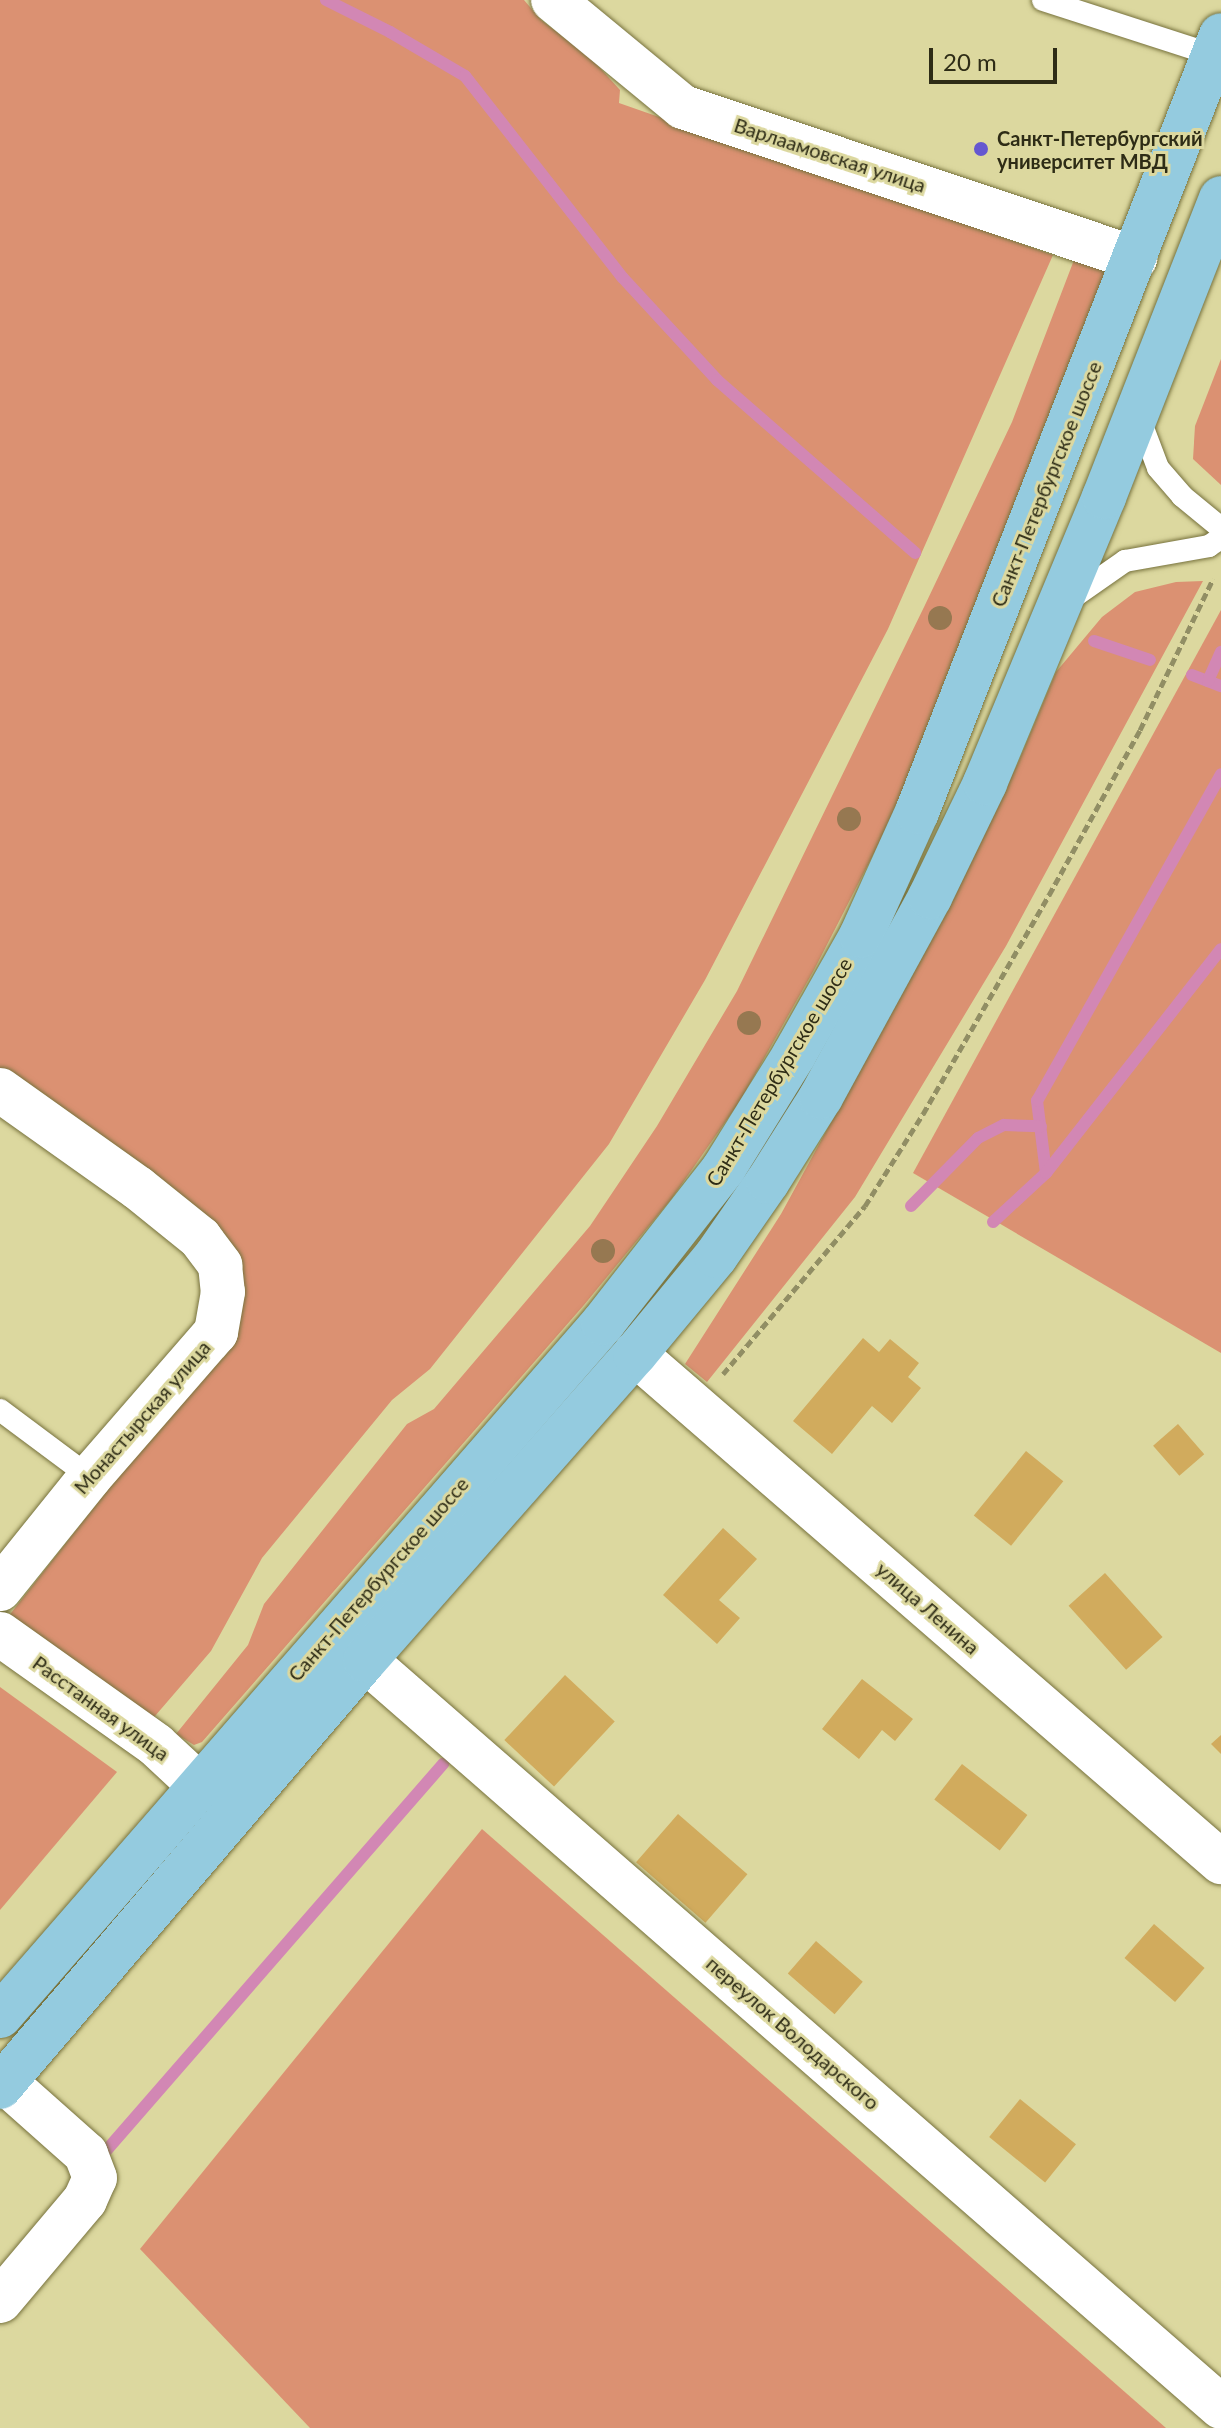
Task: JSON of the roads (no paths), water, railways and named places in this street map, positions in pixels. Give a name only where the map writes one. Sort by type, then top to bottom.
[{"type":"main road","name":"Санкт-Петербургское шоссе","points":[[0,2016],[593,1335],[671,1240],[724,1168],[794,1055],[861,936],[917,812],[1217,45]]},
{"type":"main road","points":[[2,2085],[365,1660],[635,1354],[716,1256],[821,1097],[930,897],[985,783],[1221,198]]},
{"type":"street","name":"Варлаамовская улица","points":[[553,0],[683,107],[1135,258]]},
{"type":"street","name":"Монастырская улица","points":[[0,1090],[138,1188],[200,1238],[220,1265],[223,1292],[216,1332],[90,1477],[0,1589]]},
{"type":"street","name":"улица Ленина","points":[[635,1354],[1221,1862]]},
{"type":"street","name":"Расстанная улица","points":[[0,1634],[156,1745],[199,1785]]},
{"type":"street","name":"переулок Володарского","points":[[365,1660],[1221,2407]]},
{"type":"street","points":[[0,2301],[85,2200],[95,2178],[86,2154],[2,2085]]},
{"type":"lane","points":[[1043,0],[1217,45]]},
{"type":"lane","points":[[1137,411],[1158,468],[1182,496],[1221,528]]},
{"type":"lane","points":[[1056,612],[1097,577],[1125,561],[1209,546],[1221,538]]},
{"type":"lane","points":[[0,1410],[90,1477]]},
{"type":"waterway","points":[[326,0],[390,32],[465,76],[623,278],[717,380],[915,553]]},
{"type":"waterway","points":[[1094,641],[1150,660]]},
{"type":"waterway","points":[[1208,681],[1221,652]]},
{"type":"waterway","points":[[1192,675],[1221,686]]},
{"type":"waterway","points":[[1046,1173],[1037,1101],[1221,774]]},
{"type":"waterway","points":[[993,1222],[1046,1173],[1221,949]]},
{"type":"waterway","points":[[911,1206],[978,1138],[1004,1125],[1041,1126]]},
{"type":"waterway","points":[[105,2152],[443,1764]]},
{"type":"place","name":"Санкт-Петербургский университет МВД","points":[[981,149]]}]
